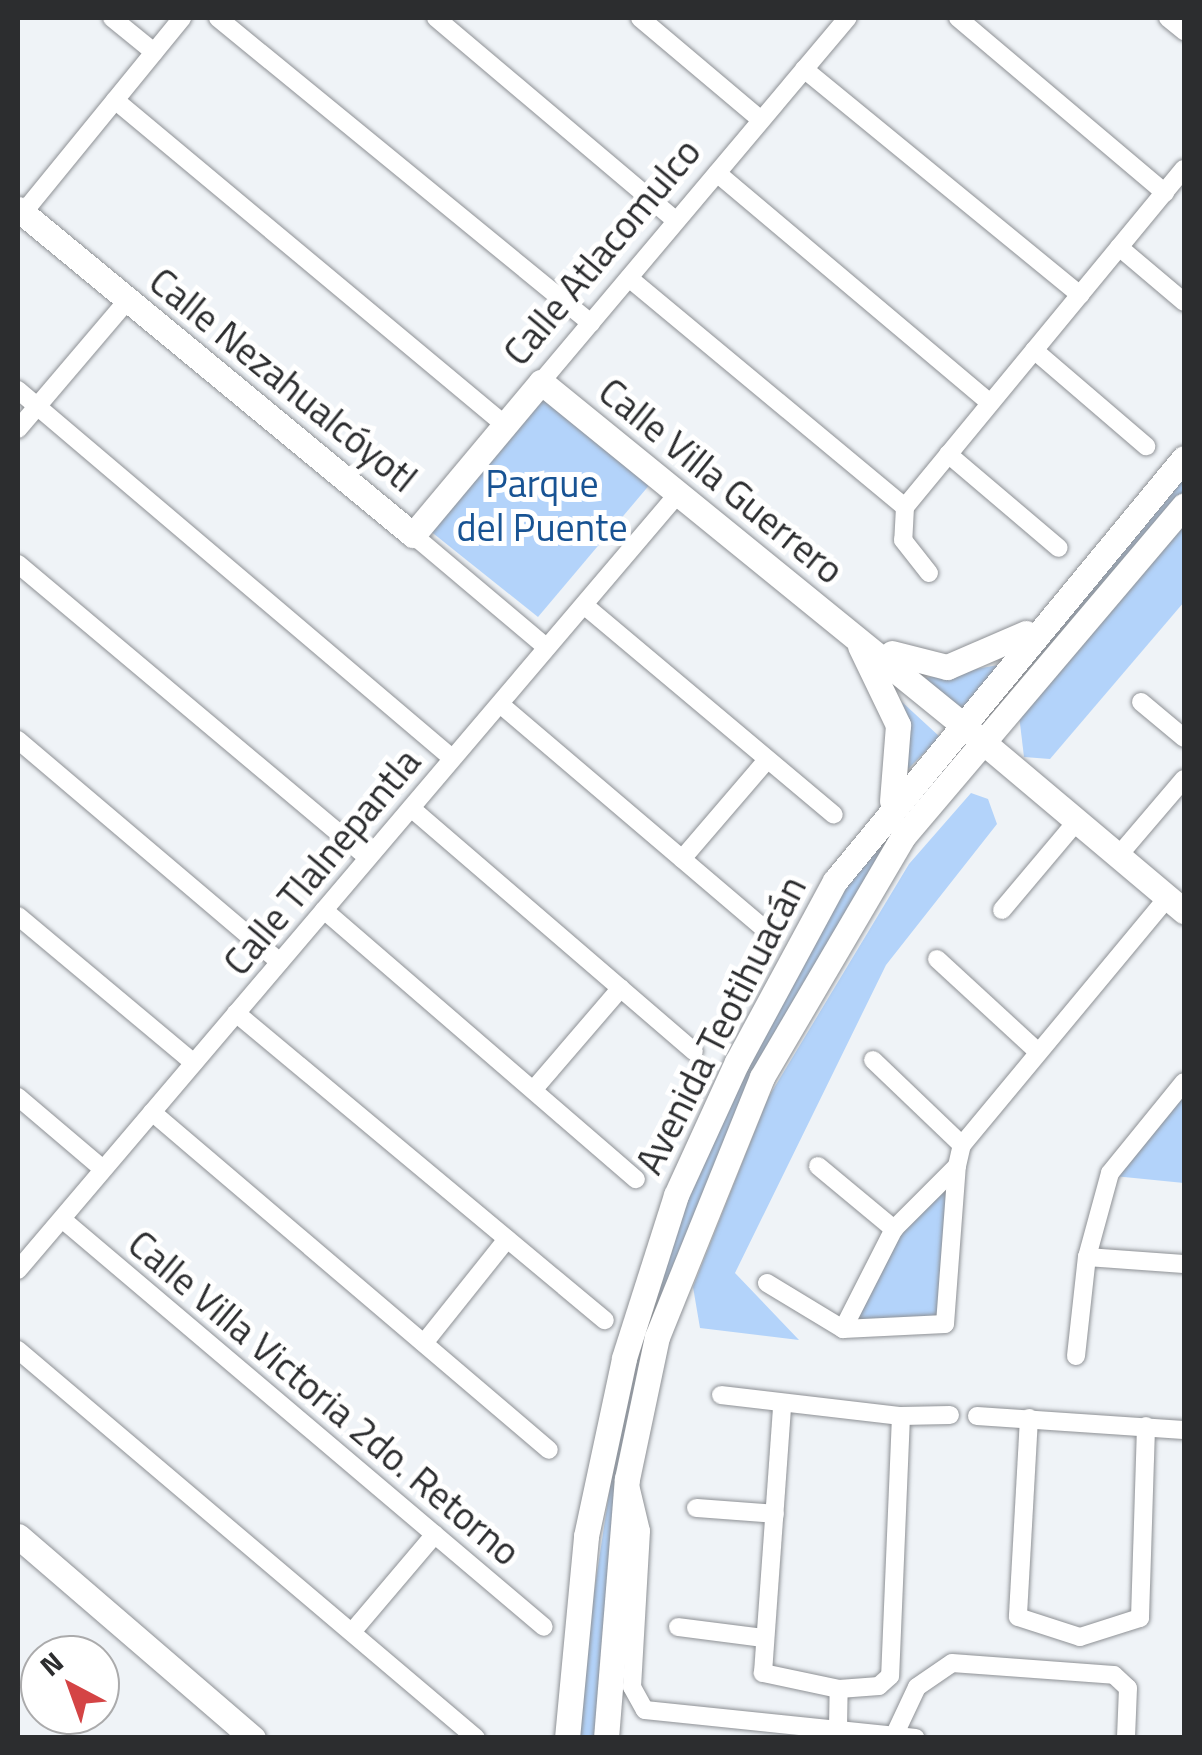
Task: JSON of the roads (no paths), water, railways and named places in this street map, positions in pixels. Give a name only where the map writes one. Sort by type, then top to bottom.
[{"type":"main road","name":"Calle Nezahualcóyotl","points":[[20,211],[413,535]]},
{"type":"main road","name":"Calle Atlacomulco","points":[[413,535],[542,382]]},
{"type":"main road","name":"Calle Villa Guerrero","points":[[542,382],[676,496],[982,740],[1176,904]]},
{"type":"main road","name":"Avenida Teotihuacán","points":[[566,1735],[586,1536],[646,1274],[737,1062],[835,882],[891,806],[1184,458]]},
{"type":"main road","name":"Avenida Teotihuacán","points":[[606,1738],[628,1479],[656,1336],[762,1077],[843,928],[982,740],[1184,506]]},
{"type":"main road","points":[[855,637],[947,667],[1052,616]]},
{"type":"main road","points":[[855,637],[898,725],[891,806]]},
{"type":"main road","points":[[18,1536],[253,1737]]},
{"type":"street","points":[[112,18],[154,52]]},
{"type":"street","points":[[20,211],[182,18]]},
{"type":"street","points":[[218,18],[591,323]]},
{"type":"street","points":[[436,18],[676,221]]},
{"type":"street","points":[[640,18],[761,120]]},
{"type":"street","name":"Calle Atlacomulco","points":[[542,382],[848,18]]},
{"type":"street","points":[[958,18],[1165,192]]},
{"type":"street","points":[[1168,18],[1184,31]]},
{"type":"street","points":[[804,69],[1080,295]]},
{"type":"street","points":[[115,100],[505,425]]},
{"type":"street","points":[[929,573],[902,540],[905,507],[1184,169]]},
{"type":"street","points":[[718,173],[989,402]]},
{"type":"street","points":[[1119,248],[1184,302]]},
{"type":"street","points":[[629,278],[905,507]]},
{"type":"street","points":[[18,429],[127,301]]},
{"type":"street","points":[[1034,350],[1146,446]]},
{"type":"street","points":[[18,390],[452,758]]},
{"type":"street","points":[[948,454],[1059,548]]},
{"type":"street","name":"Calle Tlalnepantla","points":[[18,1270],[676,496]]},
{"type":"street","name":"Calle Nezahualcóyotl","points":[[413,535],[546,646]]},
{"type":"street","points":[[18,564],[368,858]]},
{"type":"street","points":[[584,605],[834,815]]},
{"type":"street","points":[[1141,702],[1184,738]]},
{"type":"street","points":[[500,704],[766,930]]},
{"type":"street","points":[[18,740],[280,962]]},
{"type":"street","points":[[682,858],[767,760]]},
{"type":"street","points":[[1119,855],[1184,779]]},
{"type":"street","points":[[411,808],[694,1051]]},
{"type":"street","points":[[1002,910],[1076,821]]},
{"type":"street","points":[[767,1283],[843,1329],[945,1324],[962,1145],[1038,1052],[1176,904]]},
{"type":"street","points":[[324,910],[636,1179]]},
{"type":"street","points":[[18,916],[194,1063]]},
{"type":"street","points":[[937,959],[1038,1052]]},
{"type":"street","points":[[534,1089],[622,988]]},
{"type":"street","points":[[236,1013],[605,1320]]},
{"type":"street","points":[[874,1060],[962,1145]]},
{"type":"street","points":[[1076,1356],[1086,1257],[1110,1173],[1184,1082]]},
{"type":"street","points":[[18,1097],[103,1170]]},
{"type":"street","points":[[152,1112],[549,1450]]},
{"type":"street","points":[[818,1166],[894,1229]]},
{"type":"street","points":[[843,1329],[894,1229],[957,1166]]},
{"type":"street","name":"Calle Villa Victoria 2do. Retorno","points":[[62,1219],[544,1627]]},
{"type":"street","points":[[424,1343],[507,1239]]},
{"type":"street","points":[[1086,1257],[1184,1264]]},
{"type":"street","points":[[18,1350],[476,1738]]},
{"type":"street","points":[[721,1395],[782,1406],[902,1416],[950,1415]]},
{"type":"street","points":[[782,1406],[764,1638],[768,1680],[839,1689],[878,1686],[890,1676],[902,1416]]},
{"type":"street","points":[[978,1416],[1184,1430]]},
{"type":"street","points":[[1029,1418],[1018,1616],[1080,1637],[1140,1618],[1146,1426]]},
{"type":"street","points":[[628,1479],[641,1532],[632,1687],[646,1710],[916,1738]]},
{"type":"street","points":[[696,1508],[775,1514]]},
{"type":"street","points":[[352,1632],[435,1534]]},
{"type":"street","points":[[678,1627],[764,1638]]},
{"type":"street","points":[[1077,1672],[1080,1637]]},
{"type":"street","points":[[894,1735],[917,1687],[952,1663],[1077,1672],[1122,1680],[1126,1738]]},
{"type":"street","points":[[838,1728],[839,1689]]},
{"type":"park label","name":"Parque del Puente","points":[[542,506]]}]
